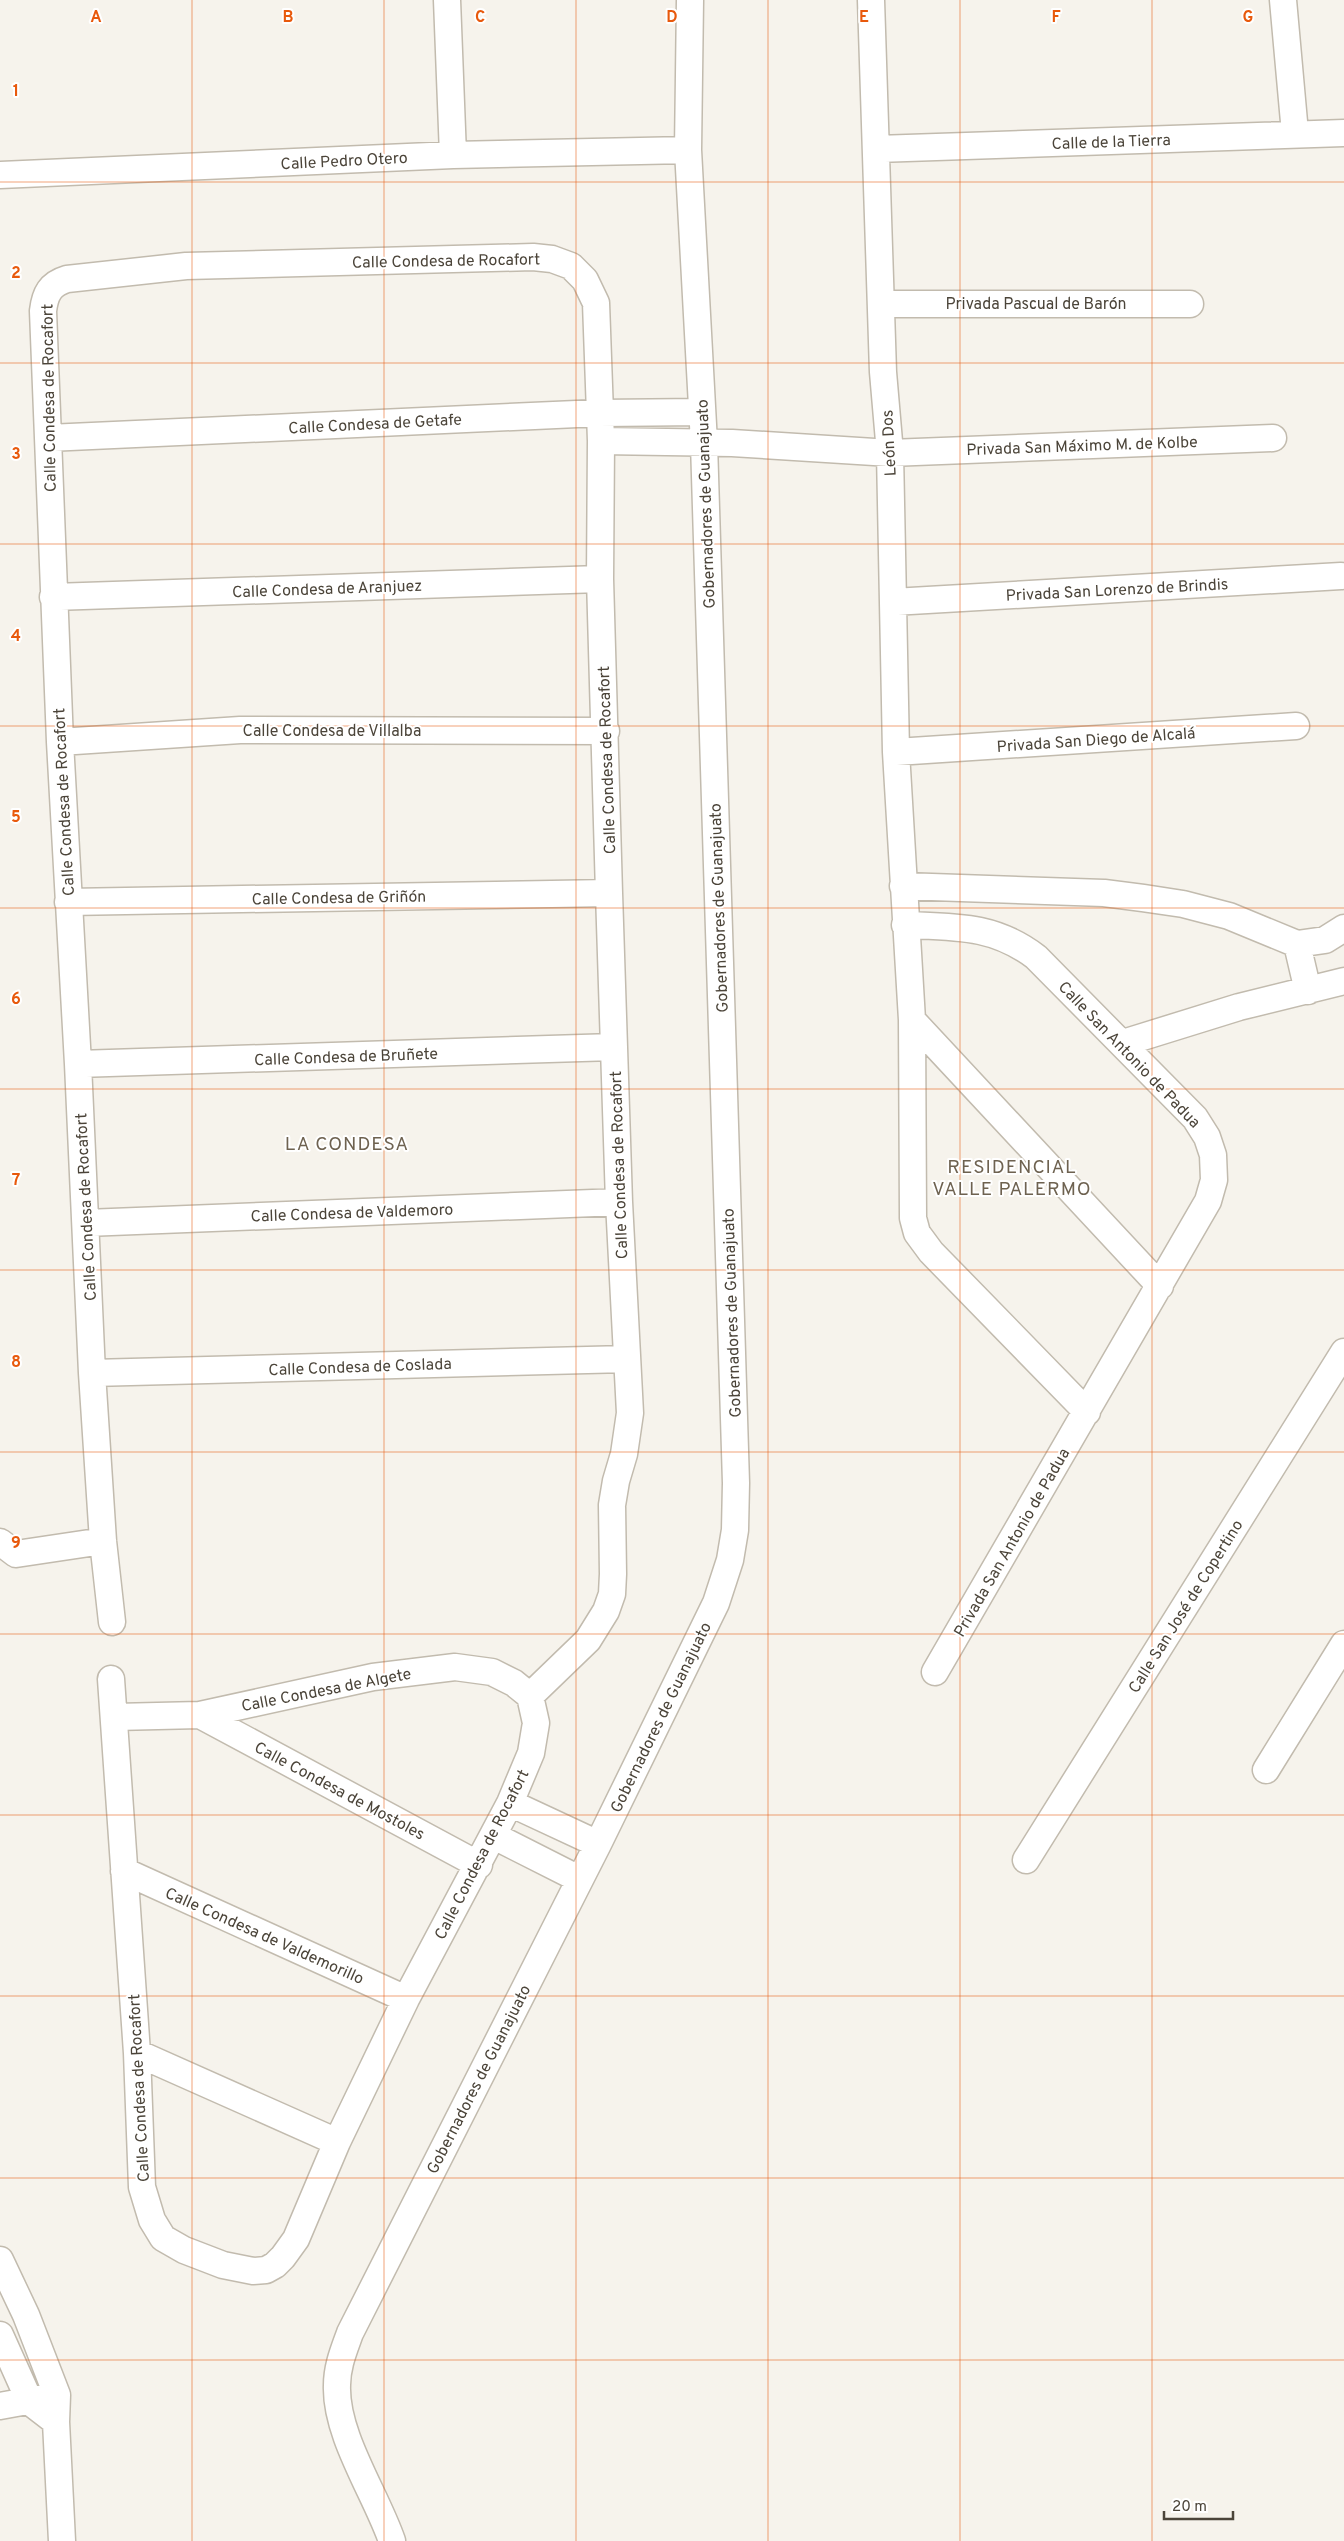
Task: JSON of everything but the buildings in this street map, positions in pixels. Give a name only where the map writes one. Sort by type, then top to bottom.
[{"type":"street","points":[[447,0],[453,154]]},
{"type":"street","name":"Gobernadores de Guanajuato","points":[[392,2541],[348,2441],[336,2386],[340,2360],[350,2333],[598,1844],[716,1603],[730,1560],[735,1530],[736,1483],[704,443],[688,150],[690,0]]},
{"type":"street","name":"León Dos","points":[[870,0],[877,149],[883,372],[890,453],[896,752],[912,1020],[913,1218],[918,1233],[931,1252],[1087,1412]]},
{"type":"street","points":[[1283,0],[1295,133]]},
{"type":"street","name":"Calle de la Tierra","points":[[877,149],[1295,133],[1344,133]]},
{"type":"street","name":"Calle Pedro Otero","points":[[0,175],[453,154],[688,150]]},
{"type":"street","name":"Calle Condesa de Rocafort","points":[[111,1679],[137,2053],[142,2187],[152,2220],[163,2238],[184,2250],[239,2270],[266,2270],[283,2257],[296,2239],[337,2142],[406,2000],[479,1865],[510,1803],[531,1753],[536,1723],[530,1696],[588,1640],[606,1611],[612,1594],[614,1574],[612,1505],[616,1481],[624,1454],[630,1413],[618,1202],[606,731],[600,579],[601,441],[596,302],[585,280],[572,266],[552,259],[487,257],[186,266],[67,279],[57,282],[48,291],[43,311],[53,597],[86,1223],[92,1373],[103,1541],[112,1622]]},
{"type":"street","name":"Privada Pascual de Barón","points":[[881,304],[1190,304]]},
{"type":"street","name":"Calle Condesa de Getafe","points":[[48,438],[600,413],[702,412]]},
{"type":"street","name":"Privada San Máximo M. de Kolbe","points":[[704,443],[890,453],[1273,438]]},
{"type":"street","points":[[601,441],[704,443]]},
{"type":"street","name":"Privada San Lorenzo de Brindis","points":[[893,602],[1341,576]]},
{"type":"street","name":"Calle Condesa de Aranjuez","points":[[53,597],[600,579]]},
{"type":"street","name":"Privada San Diego de Alcalá","points":[[896,752],[1296,726]]},
{"type":"street","name":"Calle Condesa de Villalba","points":[[60,742],[240,730],[606,731]]},
{"type":"street","points":[[903,886],[1104,894],[1143,898],[1183,904],[1229,916],[1297,944],[1325,940],[1344,928]]},
{"type":"street","name":"Calle Condesa de Griñón","points":[[68,902],[609,893]]},
{"type":"street","name":"Calle San Antonio de Padua","points":[[906,925],[980,930],[1002,936],[1021,945],[1036,957],[1123,1043],[1195,1118],[1207,1137],[1213,1155],[1214,1180],[1208,1200],[1087,1412]]},
{"type":"street","points":[[1297,944],[1308,990]]},
{"type":"street","points":[[1123,1043],[1239,1008],[1344,981]]},
{"type":"street","points":[[912,1020],[1160,1286]]},
{"type":"street","name":"Calle Condesa de Bruñete","points":[[78,1064],[614,1047]]},
{"type":"street","name":"Calle Condesa de Valdemoro","points":[[86,1223],[618,1202]]},
{"type":"street","name":"Calle Condesa de Coslada","points":[[92,1373],[627,1359]]},
{"type":"street","name":"Calle San José de Copertino","points":[[1026,1860],[1341,1362]]},
{"type":"street","name":"Privada San Antonio de Padua","points":[[935,1672],[1087,1412]]},
{"type":"street","points":[[0,1542],[16,1554],[103,1541]]},
{"type":"street","points":[[1266,1770],[1344,1644]]},
{"type":"street","name":"Calle Condesa de Algete","points":[[115,1717],[200,1714],[373,1677],[455,1667],[492,1672],[514,1683],[530,1696]]},
{"type":"street","name":"Calle Condesa de Mostoles","points":[[200,1714],[479,1865]]},
{"type":"street","points":[[510,1803],[598,1844]]},
{"type":"street","points":[[494,1836],[579,1879]]},
{"type":"street","name":"Calle Condesa de Valdemorillo","points":[[124,1871],[406,2000]]},
{"type":"street","points":[[137,2053],[337,2142]]},
{"type":"street","points":[[0,2260],[26,2315],[57,2395],[56,2422],[62,2541]]},
{"type":"street","points":[[0,2335],[30,2402],[56,2422]]},
{"type":"street","points":[[0,2406],[30,2402],[57,2395]]},
{"type":"district","name":"LA CONDESA","points":[[347,1143]]},
{"type":"district","name":"RESIDENCIAL VALLE PALERMO","points":[[1012,1177]]}]
